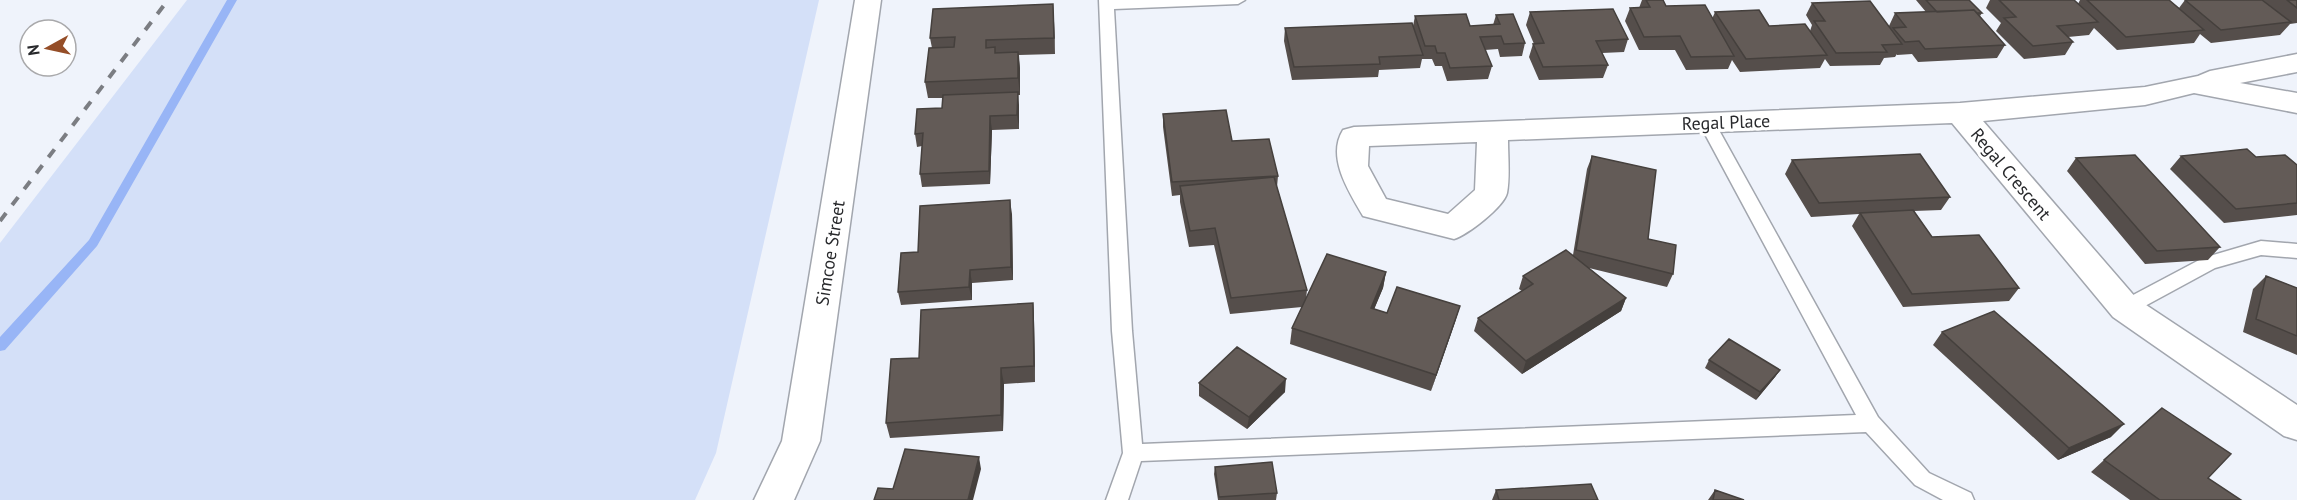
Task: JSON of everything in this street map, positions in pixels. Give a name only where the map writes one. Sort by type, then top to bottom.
[{"type":"street","name":"Simcoe Street","points":[[774,500],[801,441],[868,0]]},
{"type":"street","points":[[2194,84],[2297,63]]},
{"type":"street","name":"Regal Crescent","points":[[1960,114],[2145,96],[2194,84],[2297,103]]},
{"type":"street","name":"Regal Crescent","points":[[1960,114],[2125,308],[2297,425]]},
{"type":"street","name":"Regal Place","points":[[1493,131],[1491,194],[1454,227],[1374,208],[1353,166],[1354,137],[1493,131],[1960,114]]},
{"type":"lane","points":[[1117,500],[1132,453],[1122,331],[1107,2],[1238,0]]},
{"type":"lane","points":[[1707,123],[1871,423],[1922,479],[1963,500]]},
{"type":"lane","points":[[2125,308],[2209,263],[2261,248],[2297,252]]},
{"type":"lane","points":[[1132,453],[1871,423]]},
{"type":"shaded area","points":[[187,0],[819,0],[716,453],[695,500],[0,500],[0,243]]},
{"type":"building","points":[[1646,0],[1663,0],[1666,6],[1705,5],[1734,56],[1691,57],[1680,36],[1644,37],[1630,8],[1650,7]]},
{"type":"building","points":[[1926,0],[1969,0],[1982,13],[1974,10],[1937,12]]},
{"type":"building","points":[[1999,0],[2074,0],[2098,22],[2057,26],[2073,42],[2033,46],[2004,18],[2016,17]]},
{"type":"building","points":[[2087,0],[2169,0],[2204,30],[2126,37]]},
{"type":"building","points":[[2185,0],[2262,0],[2291,22],[2221,30]]},
{"type":"building","points":[[2287,0],[2297,0],[2297,8]]},
{"type":"building","points":[[1870,1],[1902,44],[1882,45],[1887,52],[1836,53],[1814,21],[1825,21],[1812,3]]},
{"type":"building","points":[[1053,4],[1054,38],[986,40],[986,48],[995,47],[995,53],[1018,52],[1018,78],[925,82],[929,48],[954,47],[955,37],[930,38],[933,9]]},
{"type":"building","points":[[1613,9],[1628,39],[1596,41],[1608,65],[1543,67],[1533,44],[1544,43],[1530,12]]},
{"type":"building","points":[[1759,10],[1769,26],[1805,24],[1827,55],[1746,59],[1715,12]]},
{"type":"building","points":[[1974,10],[2005,45],[1925,49],[1919,41],[1905,42],[1893,28],[1906,27],[1895,13]]},
{"type":"building","points":[[1466,14],[1470,26],[1500,24],[1496,15],[1513,14],[1525,43],[1504,44],[1501,36],[1480,37],[1492,66],[1450,68],[1445,53],[1437,53],[1435,46],[1425,46],[1415,16]]},
{"type":"building","points":[[1412,23],[1423,55],[1379,57],[1380,64],[1294,67],[1285,28]]},
{"type":"building","points":[[1018,92],[1017,115],[990,116],[989,171],[920,174],[923,133],[915,134],[917,109],[942,108],[943,95]]},
{"type":"building","points":[[1226,110],[1232,141],[1269,139],[1278,176],[1172,182],[1163,114]]},
{"type":"building","points":[[2247,149],[2256,157],[2285,155],[2297,165],[2297,203],[2236,209],[2181,156]]},
{"type":"building","points":[[1920,154],[1950,197],[1819,203],[1792,160]]},
{"type":"building","points":[[2135,155],[2220,247],[2157,251],[2076,158]]},
{"type":"building","points":[[1592,156],[1656,170],[1648,239],[1676,245],[1673,274],[1576,250]]},
{"type":"building","points":[[1274,177],[1307,290],[1231,298],[1215,228],[1190,231],[1180,186]]},
{"type":"building","points":[[1010,200],[1011,267],[970,270],[969,287],[898,292],[901,253],[918,252],[920,206]]},
{"type":"building","points":[[1913,210],[1932,237],[1979,235],[2019,288],[1912,294],[1860,213]]},
{"type":"building","points":[[1566,250],[1626,298],[1526,361],[1478,318],[1533,284],[1523,276]]},
{"type":"building","points":[[1327,254],[1386,272],[1371,308],[1387,313],[1397,287],[1460,306],[1436,375],[1292,328]]},
{"type":"building","points":[[2266,276],[2297,288],[2297,336],[2256,319]]},
{"type":"building","points":[[1033,303],[1034,366],[1001,368],[1001,415],[886,423],[891,359],[919,358],[921,310]]},
{"type":"building","points":[[1994,311],[2124,424],[2069,448],[1942,332]]},
{"type":"building","points":[[1729,339],[1780,370],[1760,392],[1709,360]]},
{"type":"building","points":[[1237,347],[1286,379],[1249,417],[1199,383]]},
{"type":"building","points":[[2162,408],[2231,454],[2208,478],[2241,500],[2160,500],[2104,460]]},
{"type":"building","points":[[905,449],[979,457],[968,500],[874,500],[878,488],[893,489]]},
{"type":"building","points":[[1272,462],[1277,493],[1219,497],[1215,467]]},
{"type":"building","points":[[1591,484],[1598,500],[1499,500],[1496,490]]},
{"type":"building","points":[[1715,490],[1744,500],[1713,500]]},
{"type":"waterway","points":[[0,346],[93,243],[232,0]]},
{"type":"railway","points":[[0,221],[168,0]]}]
